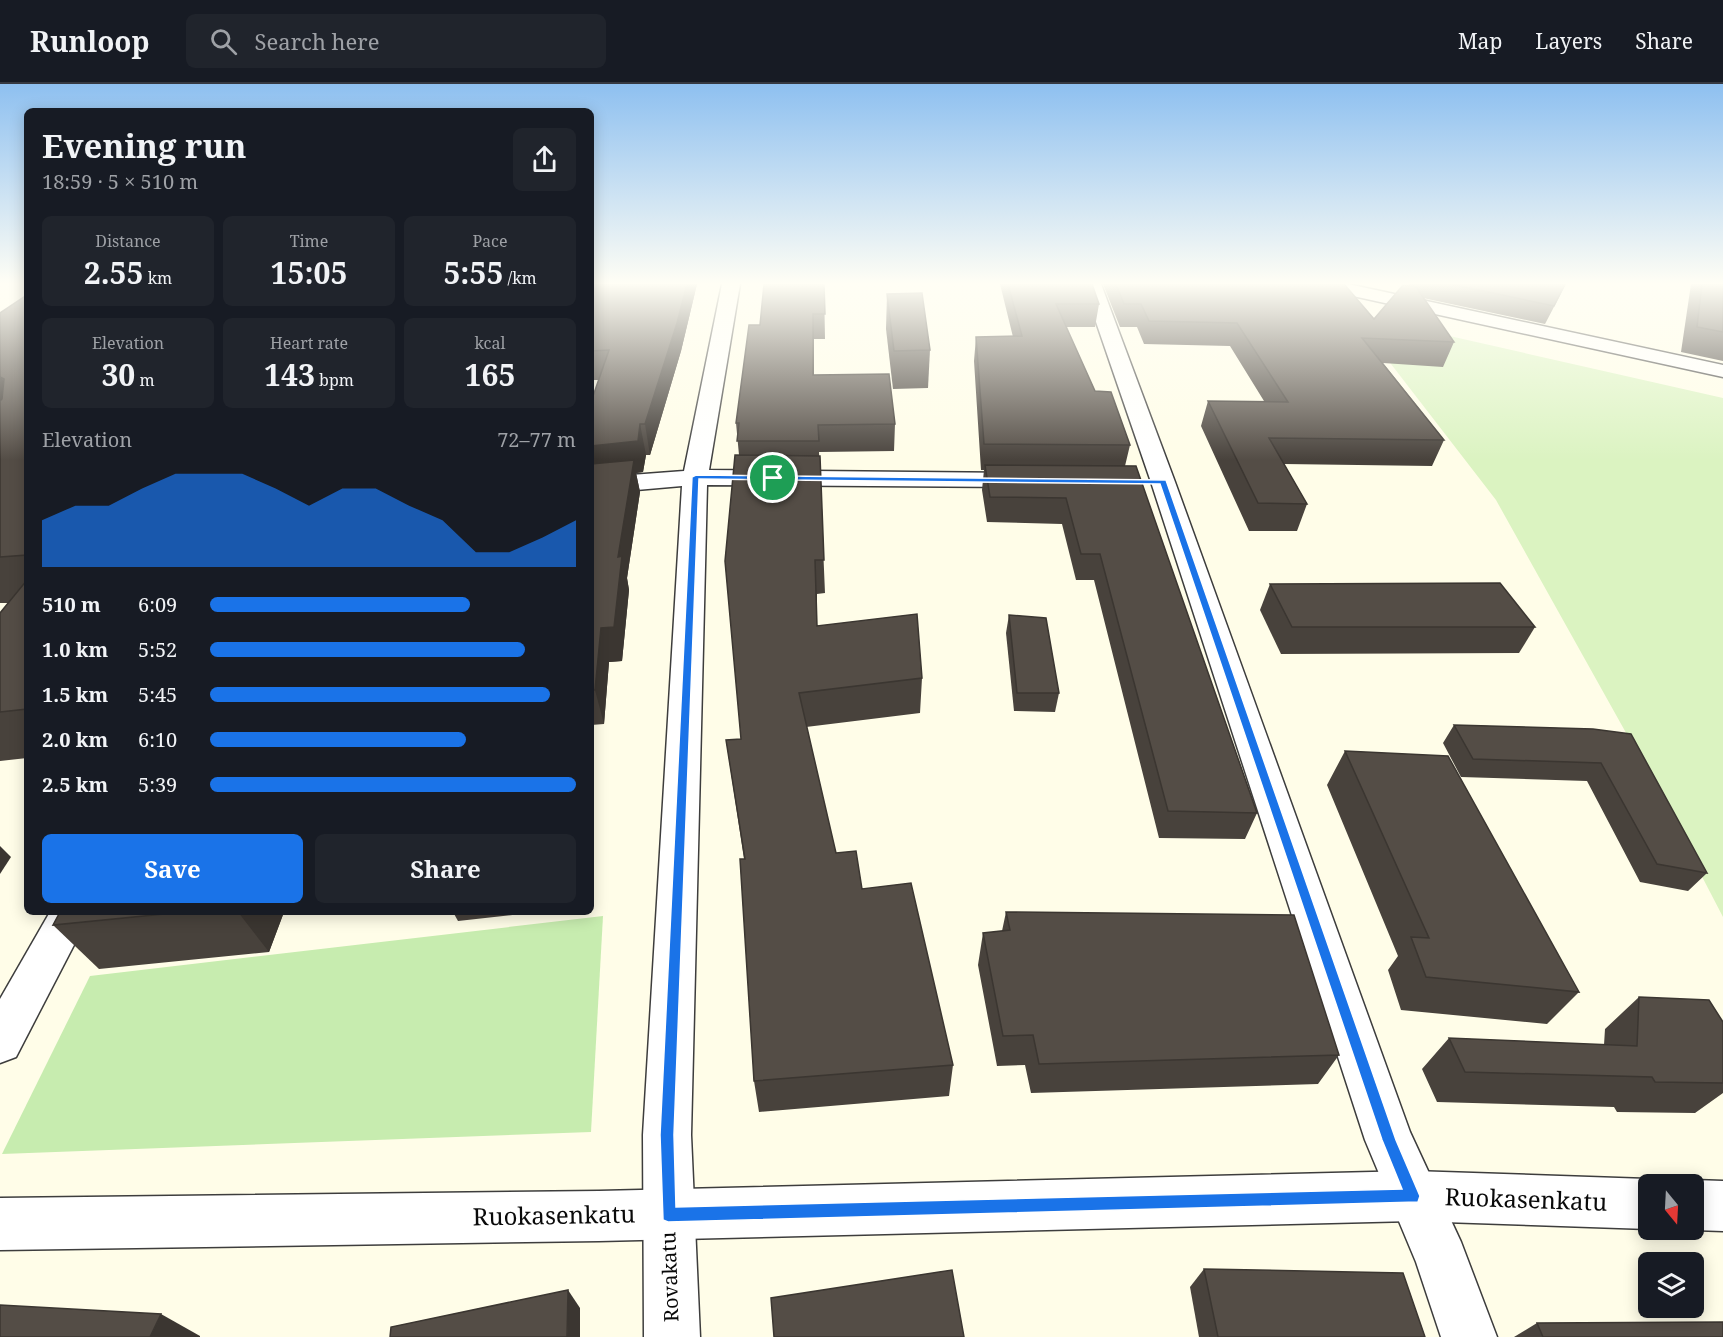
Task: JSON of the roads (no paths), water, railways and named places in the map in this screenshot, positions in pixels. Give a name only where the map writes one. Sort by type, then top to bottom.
[{"type":"street","name":"Rovakatu","points":[[672,1337],[667,1135],[696,477],[721,342]]},
{"type":"street","points":[[1109,342],[1151,482],[1389,1140],[1442,1261],[1469,1337]]},
{"type":"street","points":[[1590,342],[1723,371]]},
{"type":"street","points":[[594,486],[696,477],[1055,481]]},
{"type":"street","points":[[0,1042],[69,915]]},
{"type":"street","name":"Ruokasenkatu","points":[[0,1224],[668,1214],[1413,1196],[1638,1204]]},
{"type":"street","points":[[1704,1205],[1723,1206]]}]
